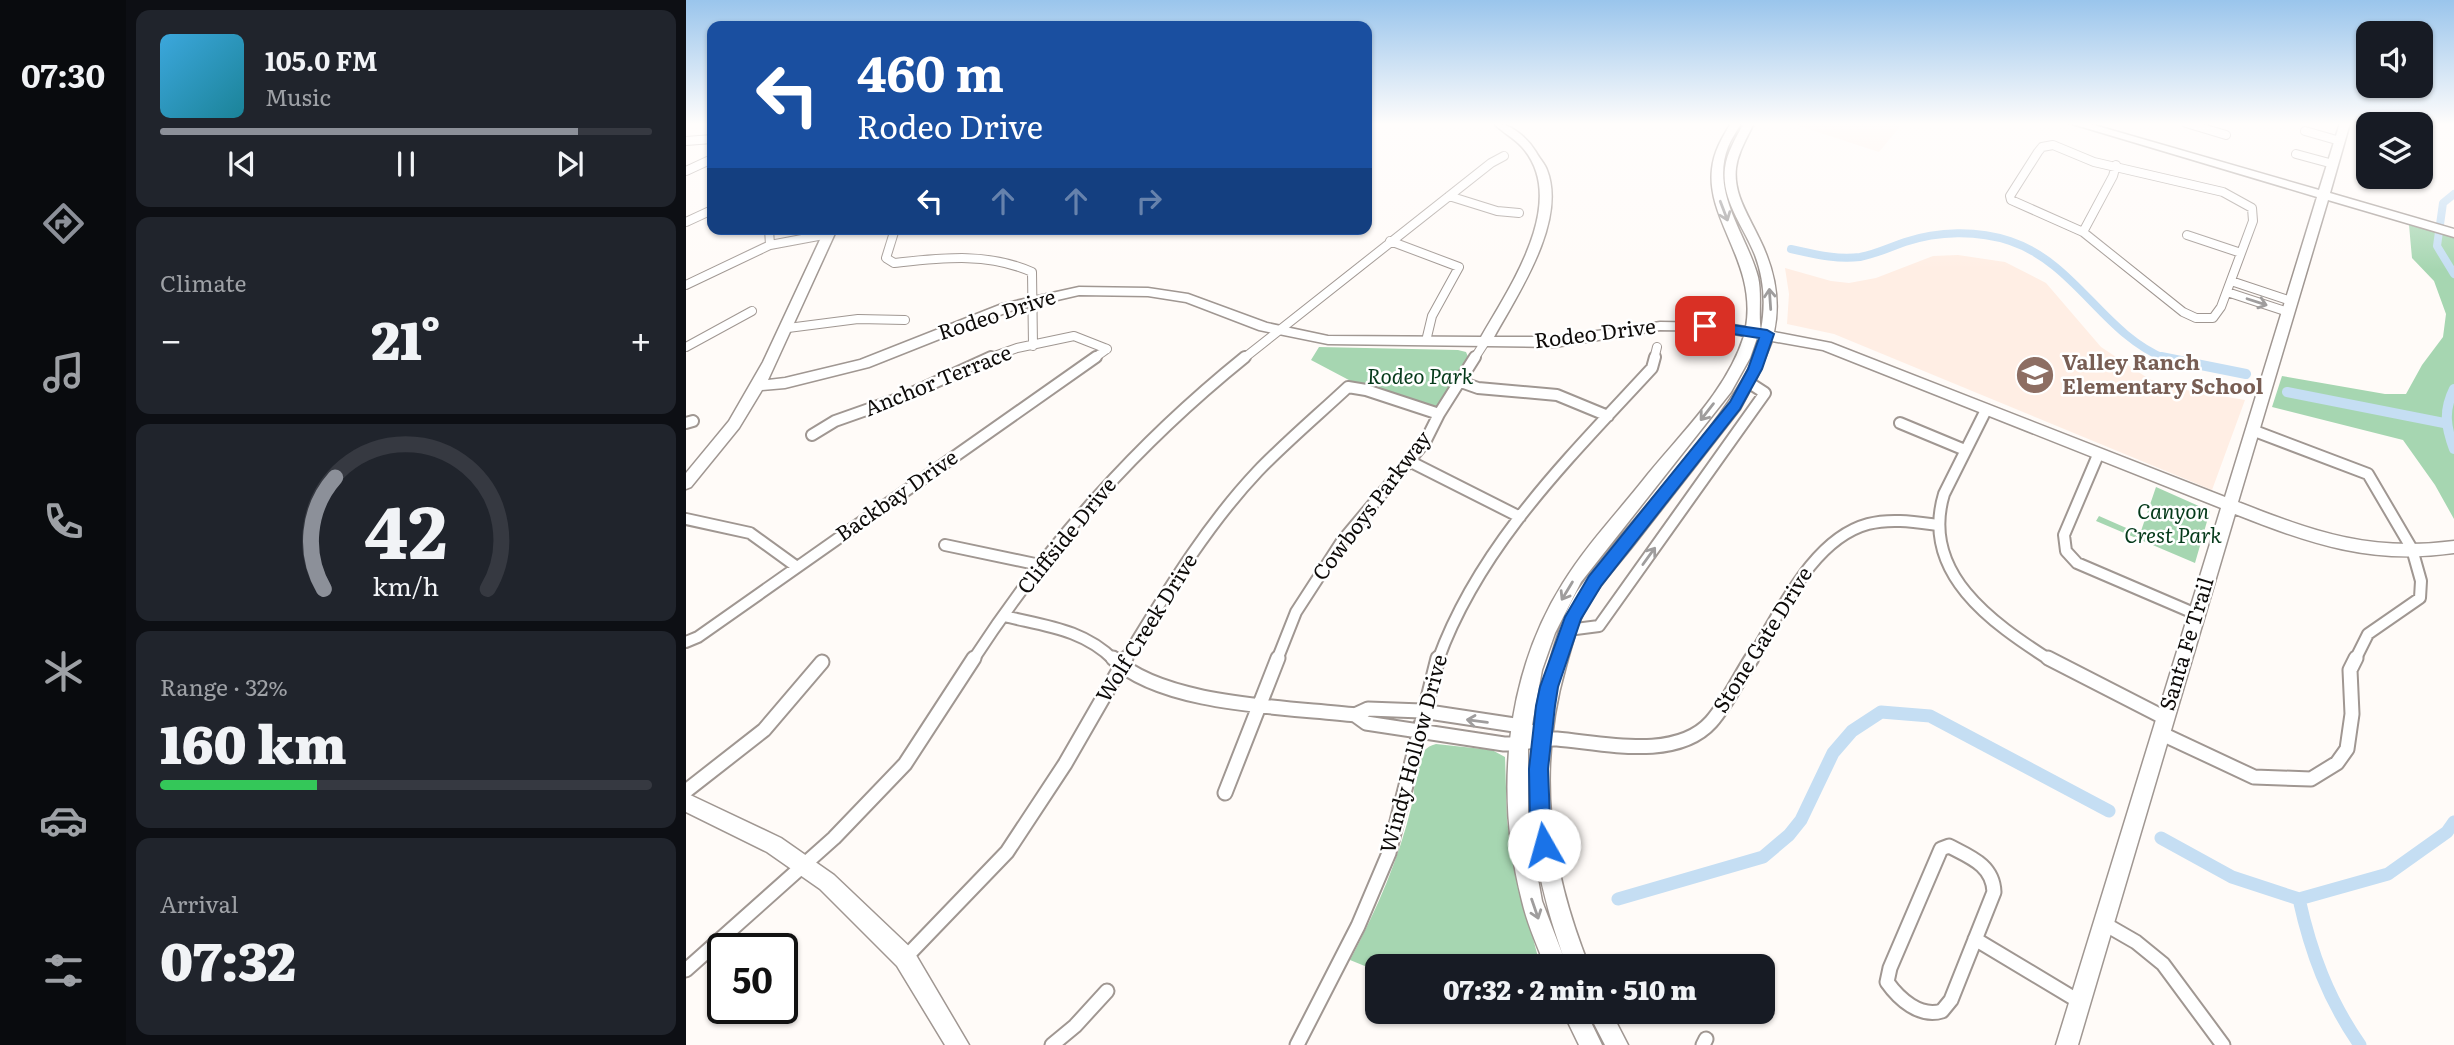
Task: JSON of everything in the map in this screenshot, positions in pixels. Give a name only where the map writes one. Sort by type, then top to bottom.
[{"type":"street","name":"Cliffside Drive","points":[[686,970],[834,838],[905,764],[1040,565],[1104,488],[1157,432],[1197,396],[1480,172]]},
{"type":"street","name":"Cowboys Parkway","points":[[1225,793],[1296,612],[1342,541],[1425,442],[1439,414],[1485,342],[1541,232],[1547,210],[1547,187],[1541,172]]},
{"type":"street","points":[[1552,954],[1532,902],[1520,845],[1517,782],[1520,736],[1536,659],[1564,596],[1595,568],[1691,447],[1759,333],[1748,264],[1720,204],[1723,172]]},
{"type":"street","points":[[1691,447],[1735,405],[1748,382],[1770,297],[1763,263],[1735,205],[1724,172]]},
{"type":"street","points":[[2026,172],[2010,195],[2016,204],[2067,223],[2083,232],[2123,261],[2183,312],[2196,318],[2213,318],[2221,307],[2241,253],[2253,217],[2252,208],[2225,194],[2141,172]]},
{"type":"street","points":[[2083,232],[2113,172]]},
{"type":"street","points":[[2253,172],[2415,217],[2454,233]]},
{"type":"street","points":[[2262,172],[2324,191]]},
{"type":"street","name":"Santa Fe Trail","points":[[2067,1045],[2330,172]]},
{"type":"street","points":[[1450,196],[1497,211],[1519,213]]},
{"type":"street","points":[[686,222],[707,212]]},
{"type":"street","points":[[2415,217],[2454,223]]},
{"type":"street","points":[[769,235],[770,245]]},
{"type":"street","points":[[686,285],[770,245],[813,235]]},
{"type":"street","points":[[686,483],[715,454],[760,385],[828,235]]},
{"type":"street","points":[[893,235],[886,258],[894,263],[968,257],[996,258],[1032,272],[1032,346]]},
{"type":"street","points":[[2186,235],[2241,253]]},
{"type":"street","points":[[1390,241],[1460,267],[1432,316],[1426,341]]},
{"type":"street","points":[[2231,281],[2290,306]]},
{"type":"street","name":"Rodeo Drive","points":[[760,385],[824,375],[864,364],[959,324],[1031,300],[1079,291],[1149,292],[1188,298],[1279,331],[1328,340],[1556,342],[1670,325],[1720,327],[1826,346],[2291,531],[2329,541],[2388,551],[2454,547]]},
{"type":"street","points":[[2227,292],[2290,306]]},
{"type":"street","points":[[686,347],[752,312]]},
{"type":"street","points":[[788,328],[858,319],[905,320]]},
{"type":"street","name":"Anchor Terrace","points":[[812,435],[835,421],[903,397],[985,359],[1074,336],[1107,349]]},
{"type":"street","name":"Windy Hollow Drive","points":[[1297,1045],[1364,911],[1389,853],[1406,790],[1422,712],[1444,642],[1461,607],[1493,553],[1520,517],[1651,368],[1657,347]]},
{"type":"street","name":"Backbay Drive","points":[[686,642],[698,637],[1107,349]]},
{"type":"street","points":[[1461,382],[1478,388],[1556,395],[1608,416]]},
{"type":"street","points":[[1568,630],[1599,626],[1765,393],[1748,382]]},
{"type":"street","name":"Wolf Creek Drive","points":[[905,958],[1007,852],[1065,764],[1121,666],[1194,552],[1242,487],[1340,392],[1355,387],[1439,414]]},
{"type":"street","points":[[1986,410],[1947,486],[1940,507],[1938,525],[1941,548],[1961,586],[1997,623],[2034,652],[2162,726],[2253,776],[2311,779],[2337,763],[2347,748],[2350,738],[2350,670],[2368,634],[2420,598],[2423,578],[2412,550],[2368,474],[2252,430]]},
{"type":"street","points":[[1900,423],[1965,450]]},
{"type":"street","points":[[2098,455],[2064,535],[2062,544],[2065,552],[2077,563],[2196,614]]},
{"type":"street","points":[[1411,461],[1520,517]]},
{"type":"street","points":[[686,519],[750,533],[797,567]]},
{"type":"street","name":"Stone Gate Drive","points":[[1356,715],[1366,723],[1417,732],[1520,736],[1655,747],[1692,737],[1711,722],[1813,561],[1830,543],[1847,531],[1885,520],[1938,525]]},
{"type":"street","points":[[945,545],[1040,565]]},
{"type":"street","points":[[1574,954],[1553,897],[1544,845],[1539,782],[1549,687],[1568,630],[1595,568]]},
{"type":"street","name":"Stone Gate Drive","points":[[1004,616],[1086,638],[1097,643],[1121,666],[1167,689],[1195,697],[1356,715],[1368,709],[1422,712],[1520,736]]},
{"type":"street","points":[[686,791],[699,777],[755,738],[783,711],[822,662]]},
{"type":"street","points":[[686,802],[774,845],[827,882],[905,958],[958,1045]]},
{"type":"street","points":[[1945,846],[1950,846],[1990,870],[1994,880],[1994,892],[1975,939],[1952,998],[1942,1011],[1929,1014],[1905,1002],[1892,992],[1886,982],[1913,912],[1945,846]]},
{"type":"street","points":[[2104,923],[2136,942],[2163,964],[2223,1045]]},
{"type":"street","points":[[1975,939],[2080,1002]]},
{"type":"street","points":[[1052,1045],[1075,1026],[1107,991]]},
{"type":"street","points":[[1580,1024],[1591,1045]]},
{"type":"street","points":[[1606,1024],[1617,1045]]},
{"type":"shaded area","name":"Valley Ranch Elementary School","points":[[1958,255],[2005,262],[2046,283],[2101,347],[2149,379],[2174,388],[2245,400],[2212,490],[1834,334],[1787,324],[1789,294],[1785,268],[1831,281],[1849,283],[1876,278],[1933,256]]},
{"type":"green space","points":[[2409,225],[2454,237],[2454,519],[2435,485],[2403,440],[2272,407],[2282,376],[2385,394],[2406,394],[2422,365],[2443,337],[2446,314],[2434,281],[2412,258]]},
{"type":"green space","name":"Rodeo Park","points":[[1319,347],[1458,350],[1466,352],[1469,359],[1435,409],[1364,388],[1311,360]]},
{"type":"green space","name":"Canyon Crest Park","points":[[2156,487],[2210,511],[2195,563],[2096,521],[2099,516],[2140,534]]},
{"type":"green space","points":[[1436,744],[1492,750],[1505,757],[1507,820],[1514,867],[1537,954],[1365,954],[1365,966],[1350,960],[1394,864],[1412,804],[1416,768],[1422,753]]},
{"type":"waterway","points":[[2454,194],[2443,203],[2437,246],[2454,274]]},
{"type":"waterway","points":[[1791,249],[1851,258],[1872,254],[1918,238],[1944,234],[1997,237],[2033,251],[2053,265],[2124,333],[2163,357]]},
{"type":"waterway","points":[[2163,357],[2246,374]]},
{"type":"waterway","points":[[2454,389],[2448,405],[2447,419],[2454,449]]},
{"type":"waterway","points":[[2287,392],[2444,423]]},
{"type":"waterway","points":[[1618,899],[1763,857],[1789,835],[1801,820],[1833,753],[1852,731],[1881,712],[1930,716],[2109,811]]},
{"type":"waterway","points":[[2299,899],[2388,874],[2447,832],[2454,822]]},
{"type":"waterway","points":[[2161,838],[2232,877],[2299,899]]},
{"type":"waterway","points":[[2299,899],[2322,975],[2360,1045]]},
{"type":"place","name":"Valley Ranch Elementary School","points":[[2035,375]]},
{"type":"route","points":[[1544,845],[1538,769],[1546,706],[1549,687],[1573,617],[1595,581],[1735,405],[1755,369],[1767,334],[1705,326]]}]
